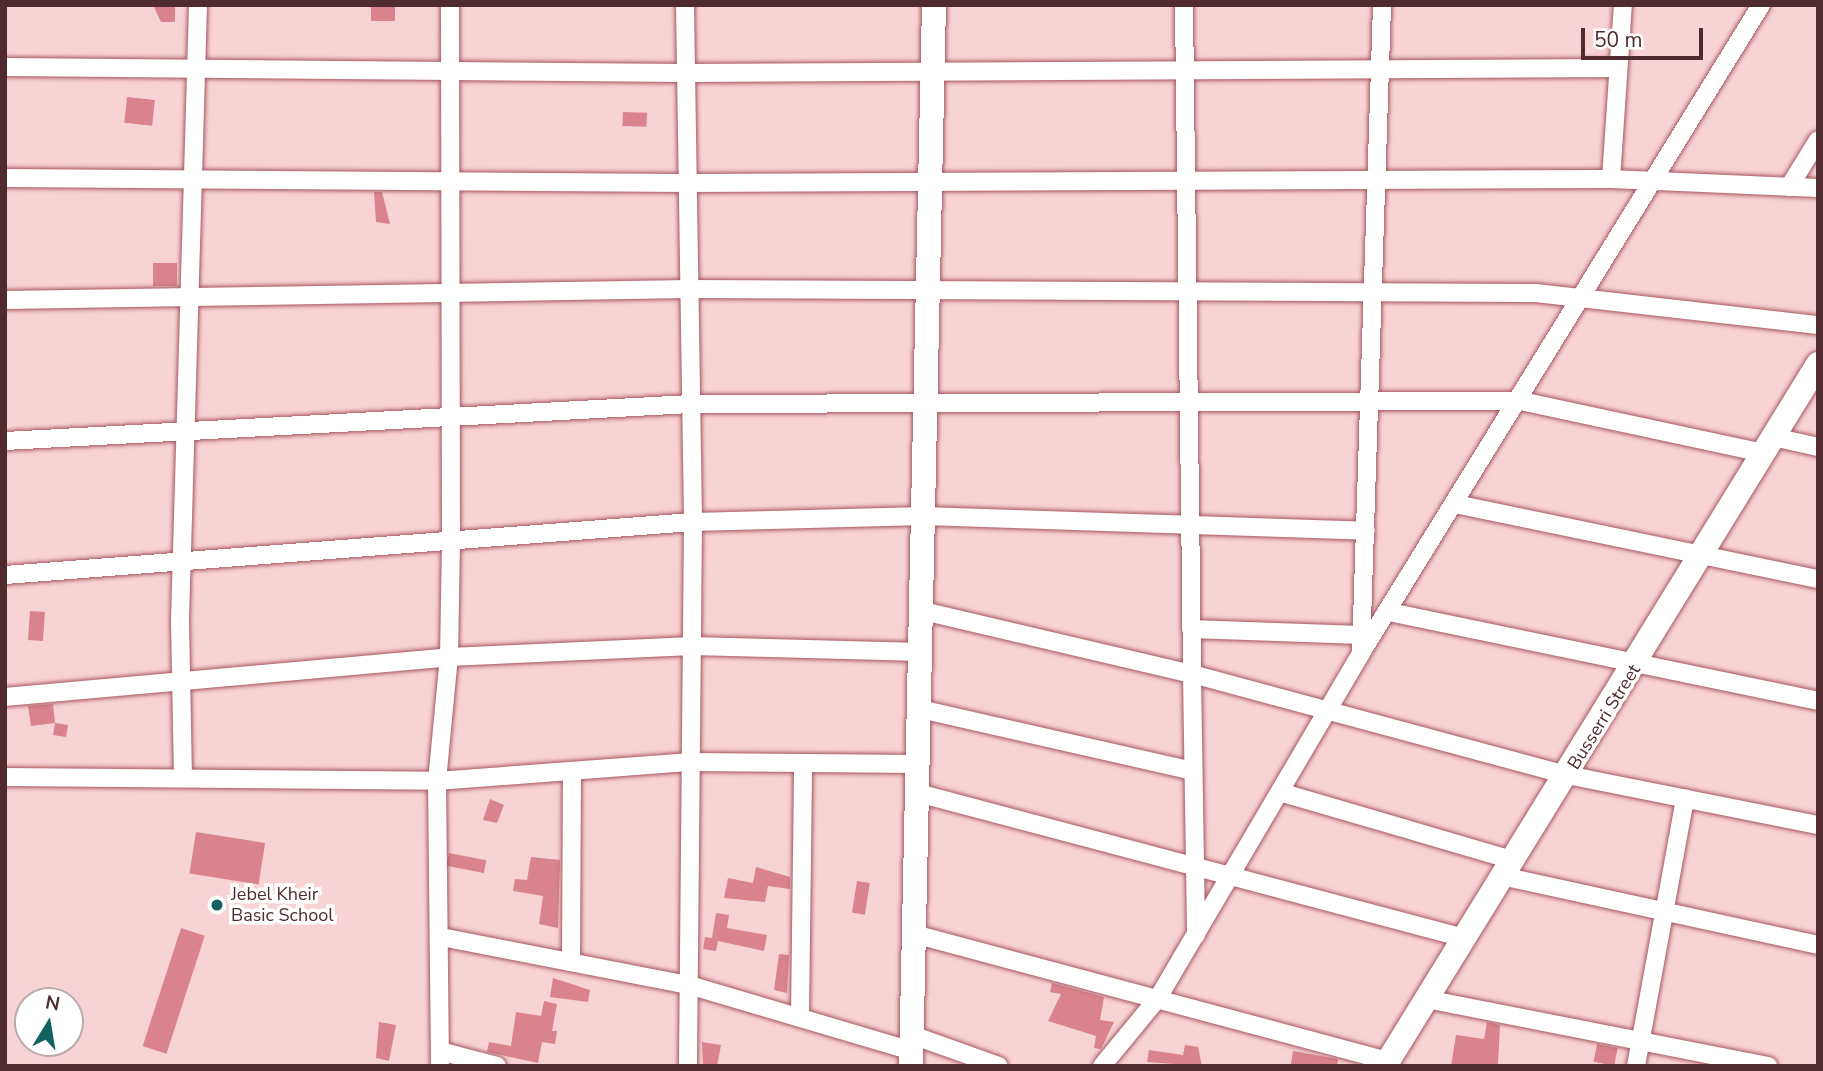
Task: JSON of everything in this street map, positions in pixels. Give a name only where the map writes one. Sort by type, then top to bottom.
[{"type":"street","points":[[183,778],[180,679],[182,557],[198,5]]},
{"type":"street","points":[[450,5],[451,543],[449,657],[438,781],[440,1058],[497,1066]]},
{"type":"street","points":[[685,5],[693,522],[688,1066]]},
{"type":"street","points":[[912,1051],[934,178],[934,5]]},
{"type":"street","points":[[1184,5],[1196,935]]},
{"type":"street","points":[[1361,644],[1372,402],[1382,5]]},
{"type":"street","points":[[1611,180],[1623,5]]},
{"type":"street","points":[[1102,1066],[1158,998],[1330,712],[1361,644],[1389,611],[1521,401],[1761,5]]},
{"type":"street","points":[[5,67],[196,71],[685,73],[1380,67],[1618,68]]},
{"type":"street","points":[[1789,187],[1818,140]]},
{"type":"street","points":[[5,178],[687,183],[934,178],[1611,180],[1651,184],[1818,188]]},
{"type":"street","points":[[5,300],[689,289],[1586,295],[1818,325]]},
{"type":"street","name":"Busserri Street","points":[[1387,1063],[1703,557],[1818,364]]},
{"type":"street","points":[[5,441],[691,404],[1521,401],[1768,445],[1818,447]]},
{"type":"street","points":[[1455,504],[1818,579]]},
{"type":"street","points":[[5,575],[182,557],[451,543],[693,522],[925,516],[1366,531]]},
{"type":"street","points":[[923,611],[1192,674],[1567,775],[1818,825]]},
{"type":"street","points":[[1389,611],[1636,665],[1818,701]]},
{"type":"street","points":[[1191,629],[1361,644]]},
{"type":"street","points":[[5,697],[180,679],[449,657],[692,646],[922,652]]},
{"type":"street","points":[[920,709],[1193,771]]},
{"type":"street","points":[[5,777],[438,781],[691,762],[919,764]]},
{"type":"street","points":[[800,1018],[803,763]]},
{"type":"street","points":[[571,962],[572,772]]},
{"type":"street","points":[[918,793],[1195,866],[1234,873],[1464,938]]},
{"type":"street","points":[[1283,793],[1507,868],[1664,914],[1818,945]]},
{"type":"street","points":[[1636,1066],[1685,799]]},
{"type":"street","points":[[914,934],[1158,998],[1387,1063]]},
{"type":"street","points":[[441,937],[689,985],[912,1051],[999,1066]]},
{"type":"street","points":[[1426,999],[1769,1066]]},
{"type":"building","points":[[153,5],[175,5],[175,22],[161,22]]},
{"type":"building","points":[[371,5],[395,5],[395,21],[371,21]]},
{"type":"building","points":[[127,97],[155,100],[152,126],[124,123]]},
{"type":"building","points":[[623,112],[647,113],[646,127],[623,126]]},
{"type":"building","points":[[374,192],[382,192],[390,224],[376,222]]},
{"type":"building","points":[[153,263],[177,263],[177,286],[153,286]]},
{"type":"building","points":[[30,611],[45,612],[43,641],[28,640]]},
{"type":"building","points":[[53,704],[55,723],[31,726],[28,706]]},
{"type":"building","points":[[55,723],[68,725],[66,737],[53,735]]},
{"type":"building","points":[[490,799],[504,805],[497,823],[483,820]]},
{"type":"building","points":[[196,832],[265,843],[259,884],[189,873]]},
{"type":"building","points":[[449,853],[486,860],[484,873],[447,866]]},
{"type":"building","points":[[531,857],[560,860],[558,928],[539,924],[543,896],[513,891],[515,879],[527,880]]},
{"type":"building","points":[[756,867],[790,877],[790,889],[768,886],[765,902],[724,898],[728,878],[753,883]]},
{"type":"building","points":[[857,881],[870,883],[865,915],[852,913]]},
{"type":"building","points":[[716,913],[729,915],[727,928],[767,935],[764,951],[718,941],[716,951],[703,949],[705,937],[712,938]]},
{"type":"building","points":[[181,928],[205,936],[166,1054],[143,1046]]},
{"type":"building","points":[[779,954],[789,955],[787,993],[774,990]]},
{"type":"building","points":[[553,978],[590,990],[588,1002],[550,997]]},
{"type":"building","points":[[1052,983],[1104,997],[1100,1020],[1114,1022],[1101,1049],[1094,1048],[1096,1036],[1048,1021],[1061,994],[1050,992]]},
{"type":"building","points":[[544,1001],[557,1004],[552,1031],[557,1031],[555,1044],[542,1042],[538,1063],[487,1052],[489,1042],[511,1046],[516,1012],[541,1016]]},
{"type":"building","points":[[379,1022],[396,1025],[389,1061],[376,1058]]},
{"type":"building","points":[[1487,1022],[1500,1025],[1498,1064],[1451,1066],[1456,1035],[1484,1039]]},
{"type":"building","points":[[702,1042],[721,1045],[717,1066],[703,1066]]},
{"type":"building","points":[[1597,1044],[1618,1048],[1614,1066],[1594,1062]]},
{"type":"building","points":[[1185,1045],[1198,1047],[1202,1066],[1147,1062],[1149,1050],[1183,1055]]},
{"type":"building","points":[[1293,1051],[1338,1059],[1337,1066],[1291,1064]]},
{"type":"place","name":"Jebel Kheir Basic School","points":[[217,905]]}]
